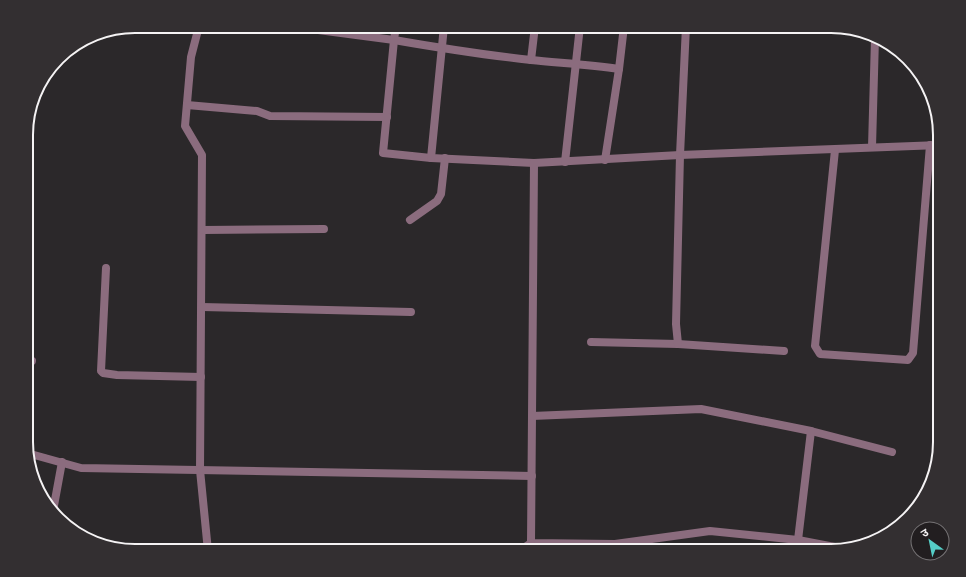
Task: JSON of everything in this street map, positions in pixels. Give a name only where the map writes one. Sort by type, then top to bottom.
[{"type":"street","points":[[198,33],[191,57],[185,126],[202,155],[203,230],[200,470],[207,544]]},
{"type":"street","points":[[341,33],[531,60],[576,63],[619,69]]},
{"type":"street","points":[[395,33],[383,153],[431,158],[534,163],[680,155],[933,145]]},
{"type":"street","points":[[431,158],[443,33]]},
{"type":"street","points":[[531,60],[534,33]]},
{"type":"street","points":[[566,162],[579,33]]},
{"type":"street","points":[[605,160],[623,33]]},
{"type":"street","points":[[678,344],[676,324],[680,155],[686,33]]},
{"type":"street","points":[[872,147],[875,43]]},
{"type":"street","points":[[187,104],[257,111],[270,116],[387,117]]},
{"type":"street","points":[[835,150],[815,346],[820,354],[908,360],[913,353],[933,164]]},
{"type":"street","points":[[410,220],[437,201],[441,194],[445,158]]},
{"type":"street","points":[[531,544],[534,163]]},
{"type":"street","points":[[203,230],[324,229]]},
{"type":"street","points":[[106,268],[101,355],[103,373],[117,375],[201,377]]},
{"type":"street","points":[[202,308],[411,312]]},
{"type":"street","points":[[591,342],[678,344],[784,351]]},
{"type":"street","points":[[532,416],[701,409],[811,431],[892,452]]},
{"type":"street","points":[[798,540],[811,431]]},
{"type":"street","points":[[34,455],[81,468],[532,476]]},
{"type":"street","points":[[54,504],[62,462]]},
{"type":"street","points":[[633,544],[710,531],[798,540],[819,544]]}]
